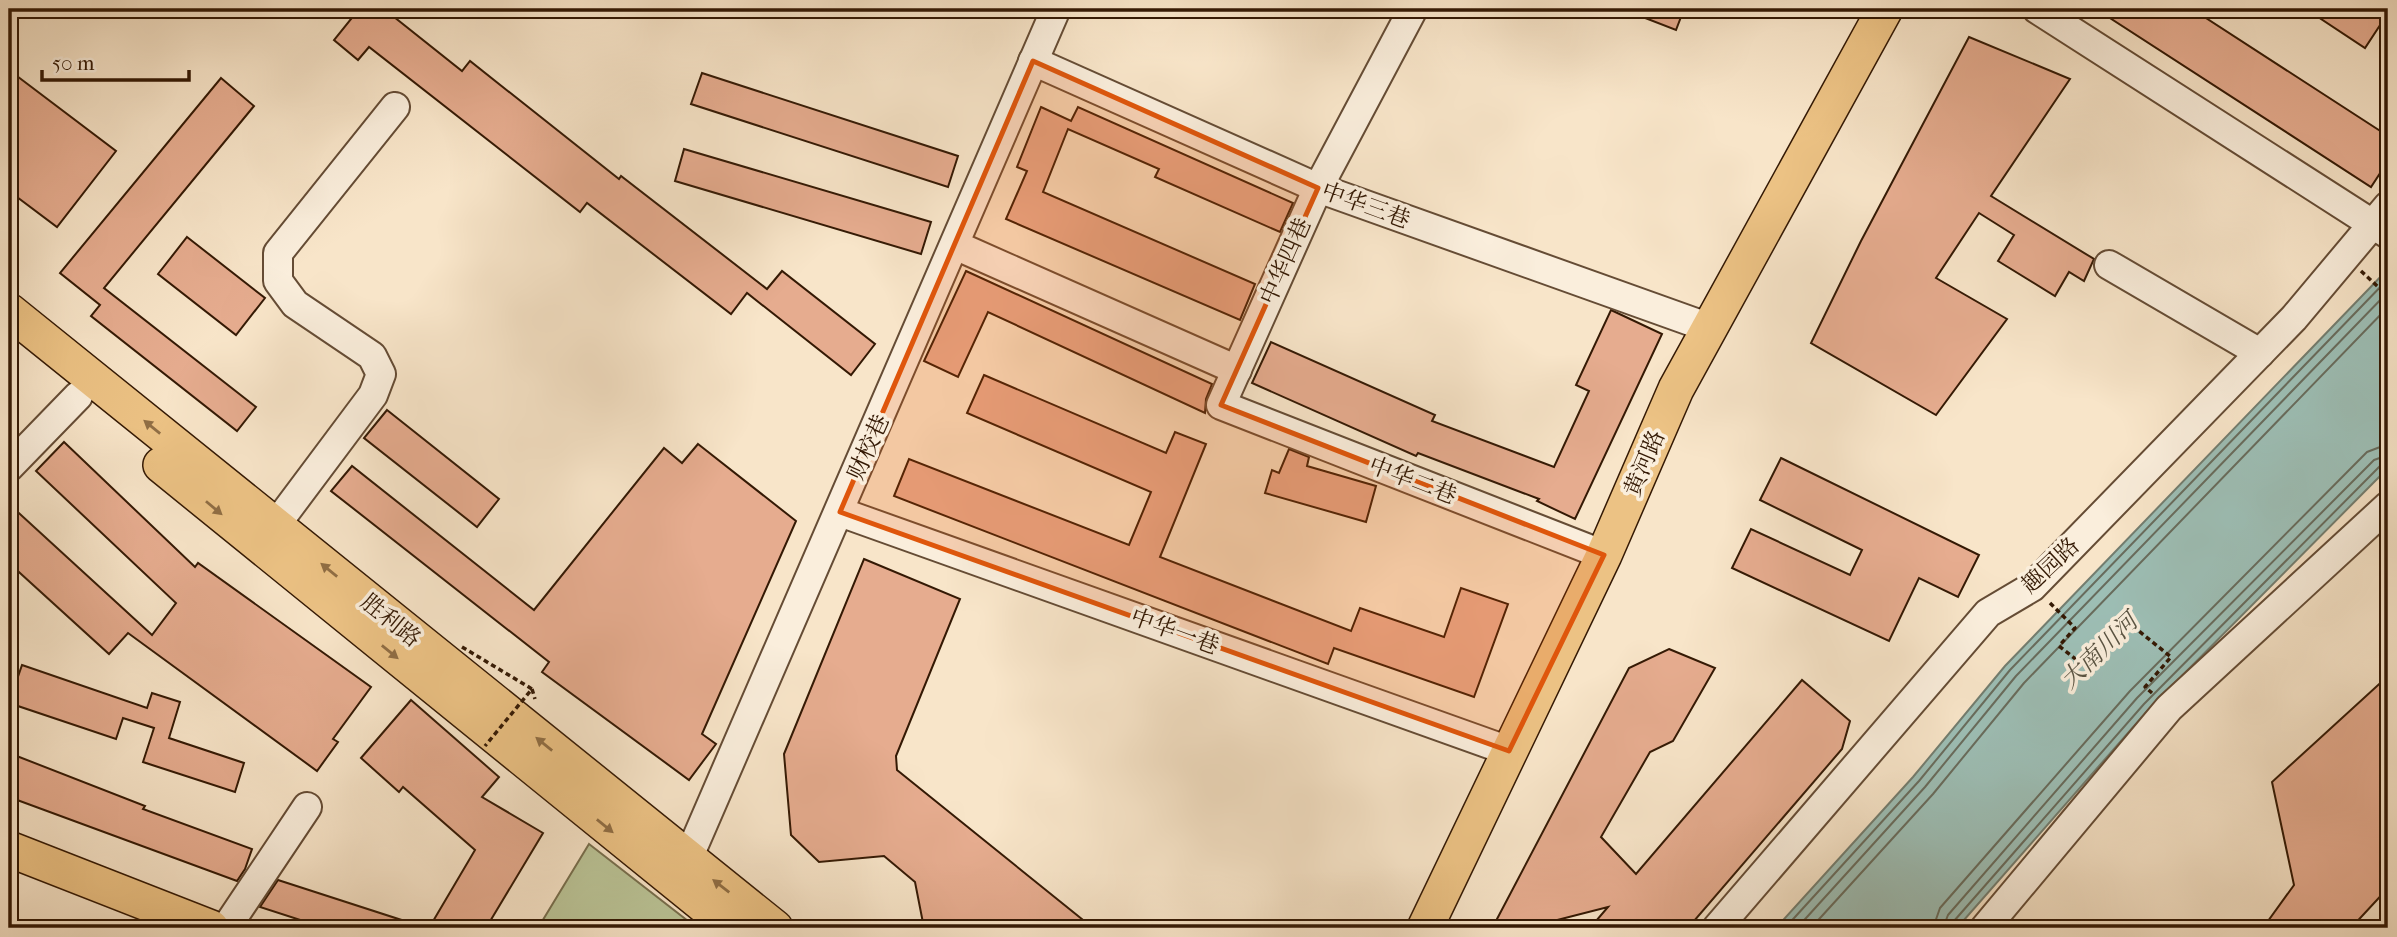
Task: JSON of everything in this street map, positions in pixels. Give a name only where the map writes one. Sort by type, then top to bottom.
[{"type":"main road","name":"黄河路","points":[[1424,928],[1604,555],[1675,389],[1885,9]]},
{"type":"main road","name":"胜利路","points":[[9,311],[275,526],[682,872],[732,928]]},
{"type":"main road","name":"胜利路","points":[[9,341],[682,872],[775,928]]},
{"type":"main road","points":[[9,849],[211,928]]},
{"type":"street","name":"财校巷","points":[[682,872],[1056,9]]},
{"type":"street","name":"中华四巷","points":[[1221,404],[1318,188],[1413,9]]},
{"type":"street","points":[[2037,9],[2384,222]]},
{"type":"street","name":"中华三巷","points":[[1033,61],[1318,188],[1707,327]]},
{"type":"street","points":[[275,526],[373,395],[381,374],[372,356],[295,304],[278,281],[278,253],[395,107]]},
{"type":"street","name":"趣园路","points":[[1717,928],[1988,612],[2032,587],[2260,354],[2384,222]]},
{"type":"street","points":[[955,245],[1237,370]]},
{"type":"street","points":[[2109,265],[2260,354]]},
{"type":"street","points":[[9,467],[78,396]]},
{"type":"street","name":"中华二巷","points":[[1221,404],[1604,555]]},
{"type":"street","points":[[1985,928],[2169,708],[2388,506]]},
{"type":"street","name":"中华一巷","points":[[840,512],[1510,751]]},
{"type":"street","points":[[226,928],[307,807]]},
{"type":"path","points":[[2359,270],[2388,296]]},
{"type":"path","points":[[2056,609],[2075,628],[2059,646],[2082,664],[2124,619],[2171,657],[2145,687],[2161,701]]},
{"type":"path","points":[[462,647],[532,690],[485,746]]},
{"type":"highlighted area","points":[[1033,61],[1318,188],[1221,405],[1604,555],[1509,751],[840,512]]},
{"type":"green space","points":[[589,844],[697,928],[538,928]]},
{"type":"water","name":"大南川河","points":[[2388,269],[2388,468],[2149,709],[1957,928],[1776,928],[1913,777],[2005,666]]},
{"type":"building","points":[[359,9],[384,9],[462,71],[470,61],[619,179],[621,176],[767,289],[782,271],[875,344],[851,375],[747,293],[731,314],[587,203],[580,212],[369,47],[358,60],[334,40]]},
{"type":"building","points":[[1622,9],[1684,9],[1676,30]]},
{"type":"building","points":[[2096,9],[2192,9],[2388,136],[2388,161],[2371,187]]},
{"type":"building","points":[[2306,9],[2388,9],[2388,13],[2365,48]]},
{"type":"building","points":[[1969,37],[2070,79],[1991,196],[2094,259],[2084,281],[2069,272],[2055,296],[1998,261],[2014,235],[1979,213],[1936,278],[2007,319],[1936,415],[1811,343],[1861,241]]},
{"type":"building","points":[[9,70],[116,151],[57,227],[9,191]]},
{"type":"building","points":[[702,73],[958,156],[948,187],[691,104]]},
{"type":"building","points":[[221,78],[254,106],[104,288],[256,407],[237,431],[91,316],[100,305],[60,273]]},
{"type":"building","points":[[1041,107],[1071,121],[1078,107],[1293,203],[1280,232],[1155,177],[1159,169],[1068,129],[1043,192],[1255,284],[1240,320],[1006,219],[1027,171],[1017,167]]},
{"type":"building","points":[[684,149],[931,222],[921,254],[675,181]]},
{"type":"building","points":[[187,237],[265,298],[236,335],[158,274]]},
{"type":"building","points":[[966,271],[1212,384],[1206,399],[1205,413],[988,312],[958,377],[924,361]]},
{"type":"building","points":[[1611,310],[1662,334],[1575,519],[1537,501],[1539,499],[1418,453],[1416,456],[1252,383],[1271,342],[1435,415],[1432,421],[1554,467],[1589,391],[1576,385]]},
{"type":"building","points":[[984,375],[1166,453],[1175,432],[1206,444],[1160,557],[1351,631],[1360,608],[1444,637],[1461,588],[1508,604],[1474,697],[1334,648],[1328,664],[894,496],[909,459],[1129,545],[1151,492],[967,413]]},
{"type":"building","points":[[387,410],[499,499],[477,527],[364,438]]},
{"type":"building","points":[[64,442],[195,567],[198,563],[371,687],[333,739],[338,742],[317,771],[128,633],[109,654],[9,563],[9,504],[152,635],[176,603],[36,471]]},
{"type":"building","points":[[698,444],[796,521],[702,734],[716,744],[689,780],[542,672],[549,662],[331,491],[352,466],[534,610],[664,448],[682,463]]},
{"type":"building","points":[[1289,449],[1309,457],[1307,466],[1376,486],[1366,522],[1265,493],[1272,470],[1279,473]]},
{"type":"building","points":[[1781,458],[1979,555],[1958,597],[1919,578],[1889,641],[1732,568],[1751,529],[1850,575],[1862,550],[1760,500]]},
{"type":"building","points":[[864,559],[960,599],[896,756],[897,770],[1093,928],[924,928],[915,882],[884,856],[819,862],[791,835],[784,754]]},
{"type":"building","points":[[1669,649],[1715,668],[1673,741],[1650,752],[1601,837],[1636,874],[1802,680],[1850,721],[1842,749],[1688,928],[1590,928],[1608,907],[1526,928],[1498,928],[1497,919],[1629,668]]},
{"type":"building","points":[[22,665],[147,708],[152,693],[180,702],[169,738],[244,763],[235,792],[143,762],[154,728],[123,718],[116,739],[9,703]]},
{"type":"building","points":[[2388,676],[2388,888],[2351,928],[2263,928],[2294,885],[2272,782]]},
{"type":"building","points":[[411,700],[499,777],[482,797],[543,833],[486,928],[429,928],[475,850],[403,787],[399,792],[361,758]]},
{"type":"building","points":[[9,753],[145,806],[143,809],[252,849],[245,869],[237,881],[9,797]]},
{"type":"building","points":[[278,880],[417,925],[416,928],[325,928],[260,907]]}]
